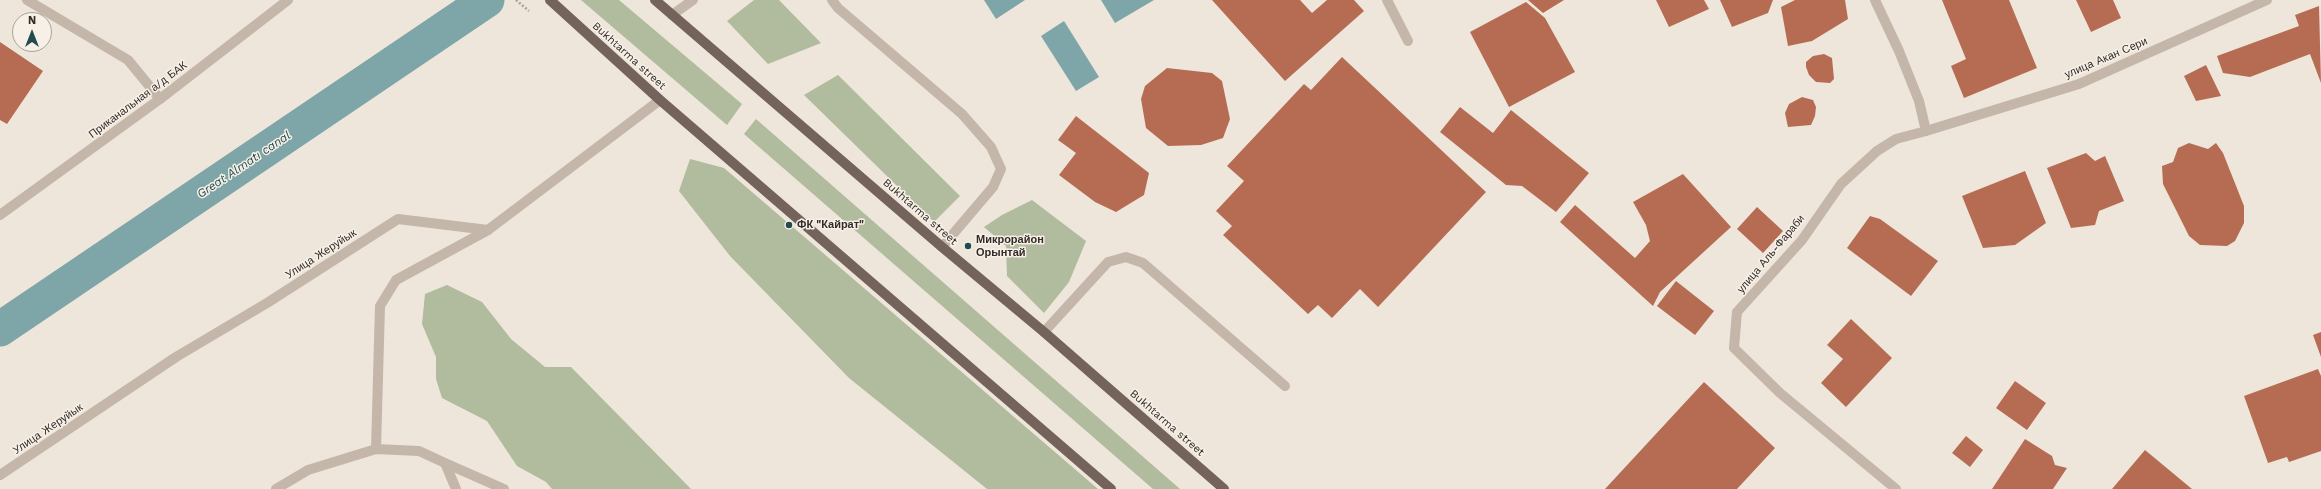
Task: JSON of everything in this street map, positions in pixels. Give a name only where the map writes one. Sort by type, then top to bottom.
[{"type":"main road","name":"Bukhtarma street","points":[[550,0],[660,100],[1111,489]]},
{"type":"main road","name":"Bukhtarma street","points":[[655,0],[942,247],[1044,332],[1224,489]]},
{"type":"street","points":[[27,0],[128,60],[160,99]]},
{"type":"street","name":"Приканальная а/д БАК","points":[[0,215],[160,99],[288,0]]},
{"type":"street","points":[[672,15],[693,0]]},
{"type":"street","points":[[832,0],[838,8],[962,114],[991,147],[1001,169],[993,187],[942,247]]},
{"type":"street","points":[[1387,0],[1408,41]]},
{"type":"street","points":[[1874,0],[1919,101],[1926,131]]},
{"type":"street","name":"улица Акан Сери","points":[[1926,131],[2079,84],[2267,0]]},
{"type":"street","points":[[376,448],[380,306],[396,280],[488,230],[660,100]]},
{"type":"street","name":"улица Аль-Фараби","points":[[1896,489],[1780,393],[1734,348],[1737,312],[1802,240],[1841,184],[1876,152],[1896,139],[1926,131]]},
{"type":"street","name":"Улица Жеруйык","points":[[0,475],[176,357],[267,303],[398,218],[488,230]]},
{"type":"street","points":[[1044,332],[1108,262],[1126,257],[1143,263],[1285,386]]},
{"type":"street","points":[[276,489],[308,470],[376,448],[419,451],[445,464],[504,489]]},
{"type":"street","points":[[445,464],[456,489]]},
{"type":"green space","points":[[581,0],[619,0],[742,104],[727,125]]},
{"type":"green space","points":[[754,0],[779,0],[821,43],[768,64],[727,21]]},
{"type":"green space","points":[[838,75],[960,196],[934,222],[804,95]]},
{"type":"green space","points":[[756,119],[1180,489],[1153,489],[744,134]]},
{"type":"green space","points":[[690,159],[724,168],[1098,489],[987,489],[849,378],[730,256],[679,191]]},
{"type":"green space","points":[[1032,200],[1086,241],[1069,282],[1044,313],[1007,276],[1006,246],[984,227],[1002,215]]},
{"type":"green space","points":[[447,285],[482,302],[511,339],[545,367],[571,367],[691,489],[552,489],[546,482],[517,466],[487,421],[442,398],[436,379],[436,357],[422,324],[425,294]]},
{"type":"water","points":[[984,0],[1025,0],[996,19]]},
{"type":"water","points":[[1101,0],[1154,0],[1115,23]]},
{"type":"water","points":[[1064,21],[1099,77],[1076,91],[1041,36]]},
{"type":"building","points":[[1212,0],[1300,0],[1312,13],[1327,0],[1354,0],[1364,11],[1285,81]]},
{"type":"building","points":[[1528,0],[1564,0],[1543,13]]},
{"type":"building","points":[[1656,0],[1704,0],[1709,9],[1669,27]]},
{"type":"building","points":[[1720,0],[1773,0],[1768,13],[1732,27]]},
{"type":"building","points":[[1795,0],[1845,0],[1848,19],[1812,41],[1788,46],[1781,7]]},
{"type":"building","points":[[1942,0],[2009,0],[2037,68],[1964,98],[1951,66],[1966,59]]},
{"type":"building","points":[[2076,0],[2113,0],[2121,18],[2091,32]]},
{"type":"building","points":[[1526,2],[1545,18],[1575,72],[1509,107],[1470,32]]},
{"type":"building","points":[[2319,6],[2321,83],[2310,54],[2250,77],[2223,73],[2217,56],[2299,26],[2295,15]]},
{"type":"building","points":[[0,42],[12,50],[12,52],[15,52],[43,71],[7,124],[0,120]]},
{"type":"building","points":[[1824,54],[1832,58],[1834,79],[1830,83],[1816,82],[1809,75],[1806,67],[1806,62],[1813,56]]},
{"type":"building","points":[[1342,57],[1486,192],[1378,307],[1360,289],[1332,318],[1318,305],[1308,314],[1223,235],[1232,226],[1216,211],[1244,181],[1227,166],[1304,84],[1311,90]]},
{"type":"building","points":[[2206,65],[2221,96],[2196,101],[2184,76]]},
{"type":"building","points":[[1167,68],[1212,73],[1222,81],[1230,119],[1223,138],[1201,145],[1168,146],[1146,128],[1141,99],[1145,86]]},
{"type":"building","points":[[1802,97],[1813,100],[1816,107],[1815,116],[1811,125],[1788,127],[1785,113],[1789,104]]},
{"type":"building","points":[[1460,107],[1493,133],[1511,110],[1589,173],[1556,212],[1522,186],[1506,185],[1440,132]]},
{"type":"building","points":[[1076,116],[1149,173],[1144,195],[1116,212],[1095,202],[1059,175],[1076,153],[1058,140]]},
{"type":"building","points":[[2189,143],[2208,149],[2216,143],[2223,153],[2244,206],[2244,223],[2235,241],[2227,246],[2200,245],[2189,236],[2163,184],[2162,166],[2173,162],[2178,148]]},
{"type":"building","points":[[2086,153],[2095,161],[2105,156],[2124,201],[2099,211],[2095,225],[2071,228],[2047,168]]},
{"type":"building","points":[[2025,171],[2046,223],[2015,245],[1983,248],[1962,196]]},
{"type":"building","points":[[1683,174],[1731,227],[1660,292],[1653,306],[1560,222],[1575,205],[1635,258],[1650,241],[1646,225],[1633,202]]},
{"type":"building","points":[[1757,207],[1783,231],[1763,253],[1737,229]]},
{"type":"building","points":[[1870,216],[1880,219],[1938,261],[1911,296],[1847,248]]},
{"type":"building","points":[[1676,281],[1714,311],[1695,335],[1657,306]]},
{"type":"building","points":[[1851,319],[1892,358],[1846,407],[1821,383],[1843,359],[1827,345]]},
{"type":"building","points":[[2321,332],[2321,357],[2313,335]]},
{"type":"building","points":[[2318,369],[2321,376],[2321,451],[2289,462],[2287,457],[2268,463],[2244,396]]},
{"type":"building","points":[[2015,381],[2046,403],[2027,430],[1996,408]]},
{"type":"building","points":[[1704,382],[1775,448],[1737,489],[1605,489]]},
{"type":"building","points":[[1966,436],[1983,450],[1970,467],[1952,453]]},
{"type":"building","points":[[2025,439],[2052,456],[2055,465],[2067,468],[2053,489],[1992,489]]},
{"type":"building","points":[[2145,450],[2192,489],[2112,489]]},
{"type":"waterway","name":"Great Almatı canal","points":[[0,329],[487,0]]},
{"type":"place","name":"ФК \"Кайрат\"","points":[[789,225]]},
{"type":"place","name":"Микрорайон Орынтай","points":[[968,246]]}]
